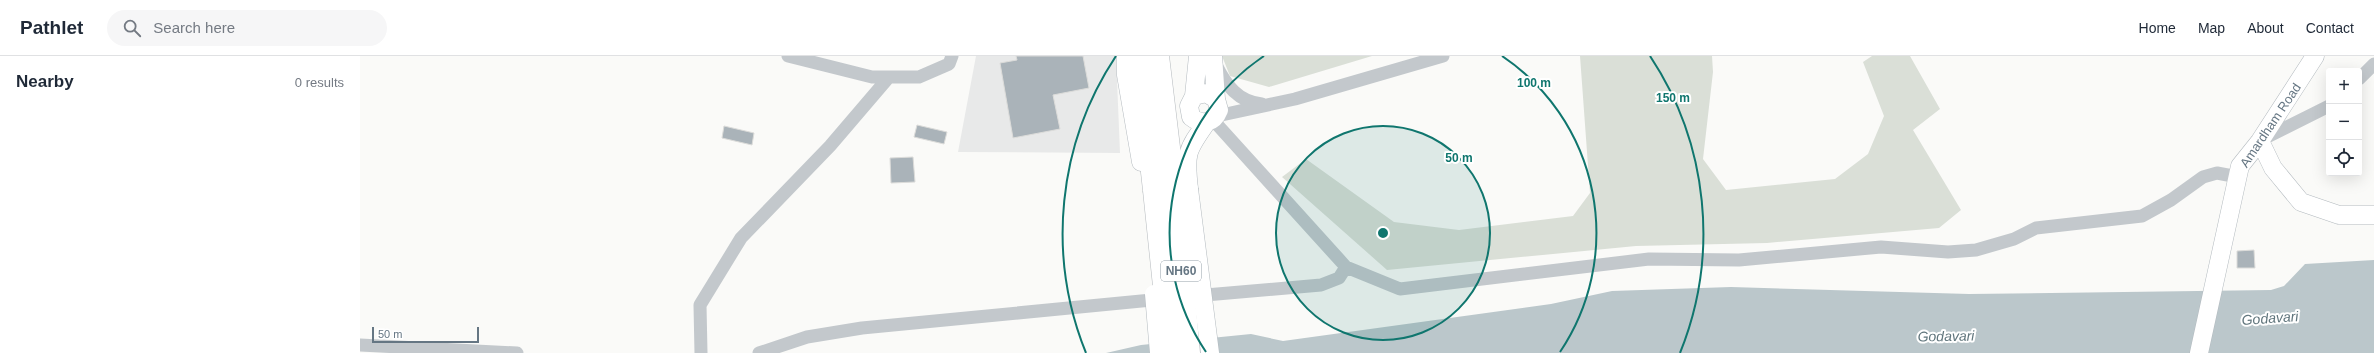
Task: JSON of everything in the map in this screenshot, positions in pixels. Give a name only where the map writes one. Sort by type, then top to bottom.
[{"type":"highway","name":"NH60","points":[[1139,56],[1171,353]]},
{"type":"highway","name":"NH60","points":[[1158,56],[1174,189],[1189,353]]},
{"type":"street","points":[[788,56],[872,77],[919,77],[949,64],[952,56]]},
{"type":"street","points":[[1126,56],[1126,75],[1146,187],[1159,353]]},
{"type":"street","points":[[1213,114],[1268,105],[1443,56]]},
{"type":"street","name":"Amardham Road","points":[[2199,353],[2240,166],[2260,140],[2315,56]]},
{"type":"street","points":[[1208,57],[1224,81],[1242,98],[1251,103],[1268,105]]},
{"type":"street","points":[[1208,57],[1194,96],[1190,100],[1189,112],[1196,121],[1213,114],[1242,98]]},
{"type":"street","points":[[1208,57],[1213,114],[1193,142],[1186,160],[1210,353]]},
{"type":"street","points":[[2362,76],[2374,64]]},
{"type":"street","points":[[701,353],[700,305],[741,238],[830,146],[888,77]]},
{"type":"street","points":[[1194,96],[1206,93],[1213,114],[1346,267],[1400,289],[1649,259],[1739,260],[1881,247],[1948,252],[1976,250],[2014,239],[2036,228],[2142,216],[2171,200],[2203,177],[2217,174],[2238,177]]},
{"type":"street","points":[[2326,107],[2260,140],[2273,168],[2301,202],[2339,215],[2374,215]]},
{"type":"street","points":[[759,353],[807,337],[862,328],[1321,285],[1339,278],[1346,267]]},
{"type":"street","points":[[360,344],[517,353]]},
{"type":"shaded area","points":[[976,56],[1116,56],[1120,153],[958,152]]},
{"type":"shaded area","points":[[1222,56],[1372,56],[1269,87],[1230,76]]},
{"type":"shaded area","points":[[1580,56],[1712,56],[1713,72],[1703,159],[1726,190],[1835,179],[1868,154],[1884,116],[1863,62],[1872,56],[1910,56],[1940,109],[1913,130],[1961,210],[1939,228],[1767,243],[1636,246],[1387,270],[1282,177],[1306,159],[1394,222],[1459,230],[1573,216],[1590,193]]},
{"type":"water","name":"Godavari","points":[[2374,260],[2374,353],[1106,353],[1141,345],[1251,334],[1283,341],[1551,304],[1612,291],[1731,287],[1969,294],[2271,290],[2284,286],[2305,264]]},
{"type":"building","points":[[1016,56],[1083,56],[1089,88],[1053,95],[1060,129],[1013,138],[1000,63],[1017,60]]},
{"type":"building","points":[[917,125],[947,132],[944,144],[914,137]]},
{"type":"building","points":[[724,126],[754,133],[752,145],[722,138]]},
{"type":"building","points":[[913,157],[915,182],[891,183],[890,158]]},
{"type":"building","points":[[2254,250],[2255,268],[2237,268],[2237,251]]}]
